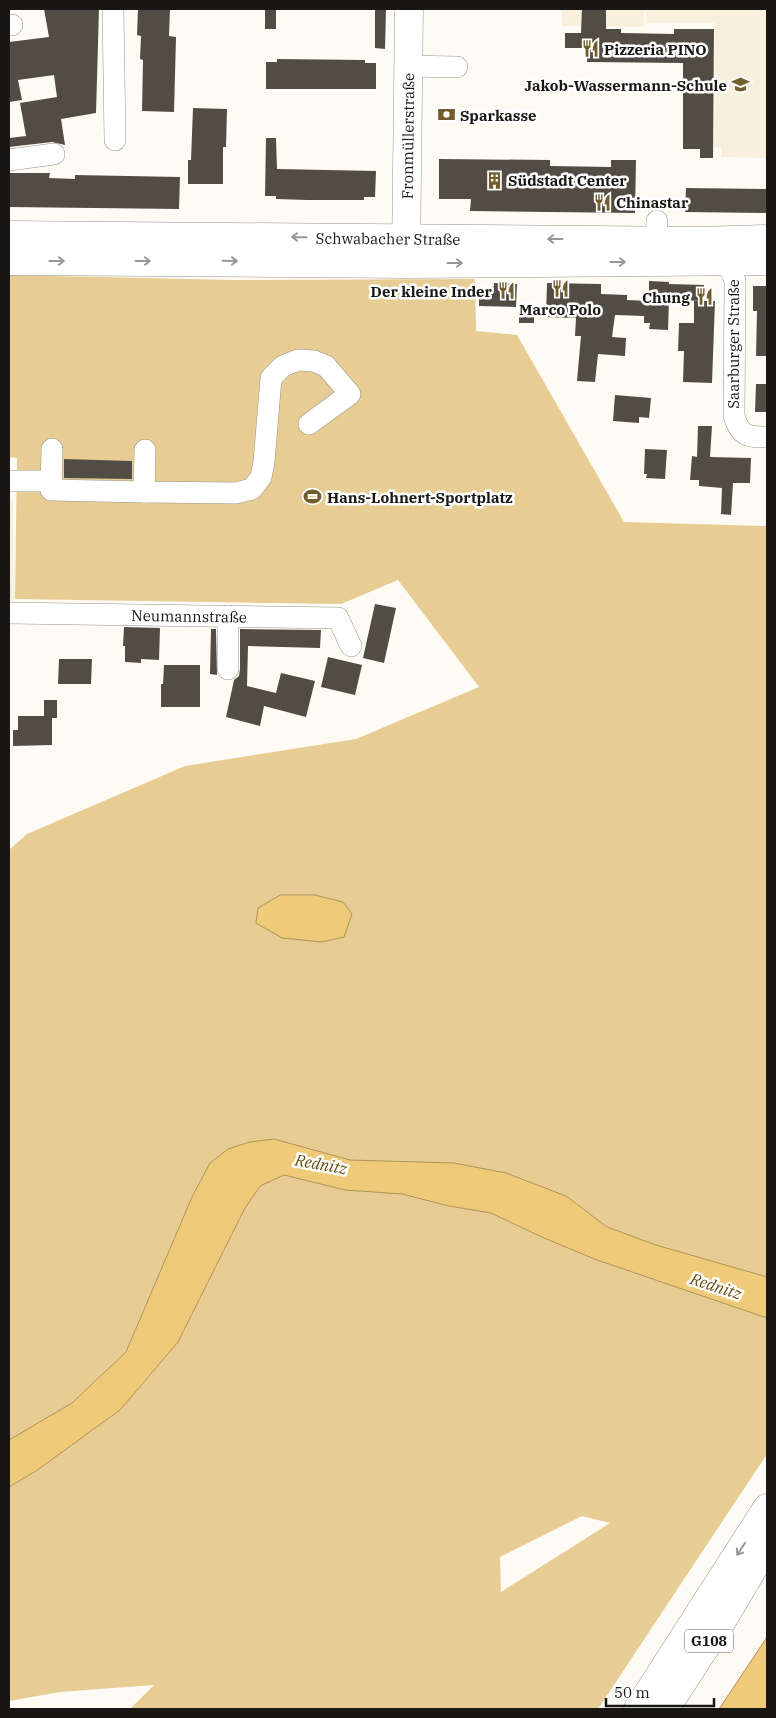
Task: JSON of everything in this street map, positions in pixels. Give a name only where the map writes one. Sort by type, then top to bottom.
[{"type":"main road","name":"Fronmüllerstraße","points":[[406,251],[409,9]]},
{"type":"main road","name":"Schwabacher Straße","points":[[9,261],[181,261],[406,251],[657,230],[702,240],[767,239]]},
{"type":"main road","name":"Schwabacher Straße","points":[[9,235],[406,251],[767,261]]},
{"type":"main road","name":"G108","points":[[638,1709],[767,1508]]},
{"type":"main road","name":"G108","points":[[665,1709],[717,1629],[767,1544]]},
{"type":"main road","points":[[683,1709],[729,1636],[751,1572]]},
{"type":"main road","points":[[618,1709],[648,1668],[693,1624]]},
{"type":"street","points":[[113,9],[115,140]]},
{"type":"street","points":[[408,66],[457,67]]},
{"type":"street","points":[[9,160],[54,154]]},
{"type":"street","name":"Saarburger Straße","points":[[702,240],[728,261],[735,281],[734,416],[738,429],[742,433],[767,437]]},
{"type":"street","points":[[52,449],[51,490],[236,493],[252,489],[261,477],[264,462],[271,378],[283,366],[298,360],[314,361],[326,366],[350,394],[309,424]]},
{"type":"street","points":[[144,492],[145,450]]},
{"type":"street","points":[[9,481],[52,481]]},
{"type":"street","name":"Neumannstraße","points":[[9,613],[338,618],[351,646]]},
{"type":"street","points":[[228,616],[228,669]]},
{"type":"shaded area","points":[[562,9],[644,9],[644,27],[562,26]]},
{"type":"shaded area","name":"Jakob-Wassermann-Schule","points":[[646,9],[767,9],[767,158],[721,157],[721,148],[714,147],[715,23],[646,23]]},
{"type":"shaded area","points":[[9,275],[234,280],[475,279],[476,331],[517,335],[624,522],[767,526],[767,1454],[598,1709],[130,1709],[154,1685],[60,1692],[9,1701],[9,850],[27,834],[185,766],[356,739],[479,687],[398,580],[341,604],[15,599],[17,458],[9,457]],"holes":[[[582,1516],[610,1523],[501,1592],[500,1557]]]},
{"type":"shaded area","points":[[9,500],[13,500],[14,603],[9,603]]},
{"type":"water","points":[[280,895],[315,895],[343,902],[352,914],[344,937],[322,942],[282,938],[256,923],[258,908]]},
{"type":"water","name":"Rednitz","points":[[274,1139],[350,1160],[454,1163],[506,1173],[566,1196],[607,1227],[656,1245],[767,1277],[767,1318],[597,1260],[491,1213],[449,1206],[402,1194],[345,1190],[284,1175],[260,1186],[245,1208],[178,1342],[120,1410],[36,1471],[9,1487],[9,1440],[72,1403],[126,1352],[192,1197],[210,1163],[228,1149],[250,1142]]},
{"type":"water","points":[[767,1637],[767,1709],[719,1709]]},
{"type":"building","points":[[44,9],[99,9],[96,113],[61,119],[65,145],[52,142],[9,147],[9,138],[26,136],[20,103],[57,97],[54,75],[18,80],[22,100],[9,102],[9,42],[49,37]]},
{"type":"building","points":[[138,9],[170,9],[169,36],[176,37],[174,112],[142,111],[143,60],[140,59],[141,36],[137,35]]},
{"type":"building","points":[[265,9],[276,9],[276,29],[265,29]]},
{"type":"building","points":[[375,9],[386,9],[385,49],[375,48]]},
{"type":"building","points":[[582,9],[606,9],[606,29],[621,29],[621,33],[674,34],[674,29],[714,29],[713,158],[700,158],[700,149],[683,149],[683,63],[587,62],[587,48],[565,48],[565,33],[581,33]]},
{"type":"building","points":[[277,59],[365,60],[365,63],[376,63],[376,89],[266,89],[266,62],[277,62]]},
{"type":"building","points":[[193,108],[227,109],[226,147],[223,147],[223,184],[188,184],[188,160],[191,160]]},
{"type":"building","points":[[266,138],[276,138],[277,169],[376,171],[375,197],[364,197],[364,200],[307,200],[276,199],[276,196],[265,196]]},
{"type":"building","points":[[439,159],[550,160],[550,166],[611,167],[611,160],[636,160],[635,213],[470,211],[471,199],[439,199]]},
{"type":"building","points":[[9,173],[50,173],[49,178],[75,179],[75,175],[180,177],[179,209],[9,207]]},
{"type":"building","points":[[686,188],[767,189],[767,213],[685,212]]},
{"type":"building","points":[[649,281],[669,282],[669,284],[704,285],[704,301],[669,300],[668,330],[649,329],[650,323],[644,323],[644,316],[615,315],[612,337],[626,338],[625,356],[598,354],[595,382],[577,381],[581,336],[575,336],[576,318],[546,317],[547,283],[601,284],[601,294],[627,295],[627,300],[649,301]]},
{"type":"building","points":[[494,283],[517,284],[516,307],[479,306],[479,294],[493,294]]},
{"type":"building","points":[[753,286],[767,286],[767,356],[756,356],[757,311],[753,311]]},
{"type":"building","points":[[694,301],[715,301],[712,383],[683,382],[684,351],[678,351],[679,323],[694,323]]},
{"type":"building","points":[[519,311],[534,311],[534,323],[519,323]]},
{"type":"building","points":[[756,384],[767,384],[767,412],[755,412]]},
{"type":"building","points":[[615,395],[651,398],[649,418],[639,417],[639,423],[613,421]]},
{"type":"building","points":[[698,426],[712,426],[710,457],[751,458],[750,483],[733,483],[731,515],[721,514],[722,488],[699,486],[699,480],[690,480],[692,456],[697,457]]},
{"type":"building","points":[[645,449],[667,450],[665,479],[646,478],[647,474],[644,474]]},
{"type":"building","points":[[64,459],[132,461],[132,479],[64,478]]},
{"type":"building","points":[[375,604],[396,608],[384,663],[363,658]]},
{"type":"building","points":[[124,627],[160,628],[159,660],[141,659],[141,663],[125,662],[125,646],[123,646]]},
{"type":"building","points":[[211,629],[216,629],[217,675],[210,674]]},
{"type":"building","points":[[240,629],[321,630],[320,648],[248,646],[247,686],[276,693],[281,673],[315,681],[306,717],[264,706],[260,726],[226,717],[234,680],[239,676]]},
{"type":"building","points":[[328,657],[362,665],[355,695],[321,687]]},
{"type":"building","points":[[59,659],[92,659],[91,684],[58,684]]},
{"type":"building","points":[[164,665],[200,665],[200,707],[161,707],[161,684],[163,684]]},
{"type":"building","points":[[44,700],[57,700],[57,718],[52,718],[52,745],[13,746],[13,730],[18,730],[18,716],[44,716]]},
{"type":"place","name":"Pizzeria PINO","points":[[590,49]]},
{"type":"place","name":"Jakob-Wassermann-Schule","points":[[741,85]]},
{"type":"place","name":"Sparkasse","points":[[446,115]]},
{"type":"place","name":"Südstadt Center","points":[[494,180]]},
{"type":"place","name":"Chinastar","points":[[602,202]]},
{"type":"place","name":"Marco Polo","points":[[560,288]]},
{"type":"place","name":"Der kleine Inder","points":[[506,291]]},
{"type":"place","name":"Chung","points":[[704,297]]},
{"type":"place","name":"Hans-Lohnert-Sportplatz","points":[[313,497]]}]
